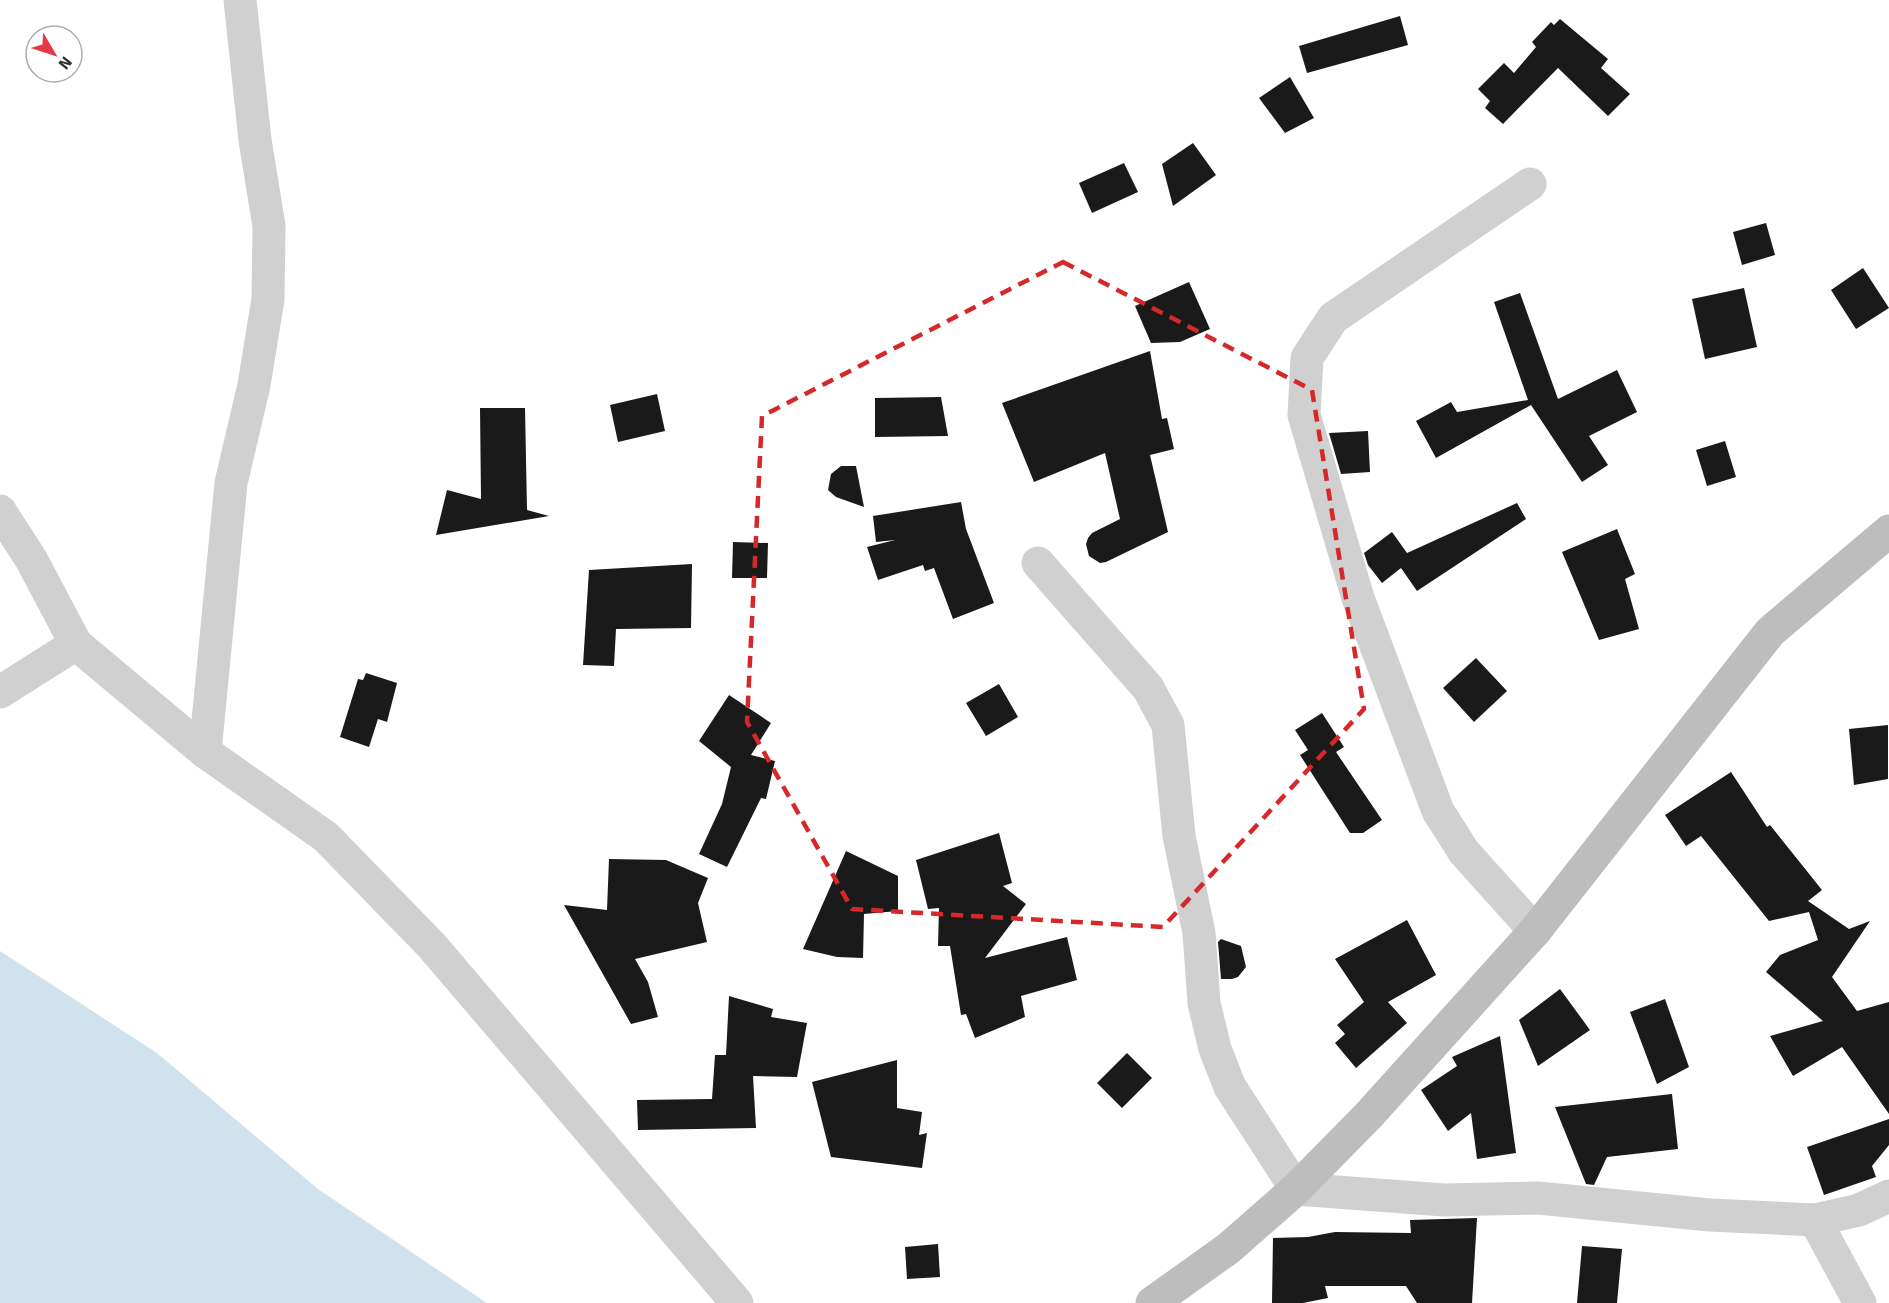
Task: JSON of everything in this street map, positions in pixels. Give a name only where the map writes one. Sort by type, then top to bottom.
[{"type":"street","points":[[205,752],[231,483],[254,385],[268,299],[269,226],[255,140],[240,0]]},
{"type":"street","points":[[1530,184],[1333,318],[1307,358],[1304,415],[1358,598],[1438,811],[1464,852],[1535,931]]},
{"type":"street","points":[[0,511],[31,559],[76,644],[205,752],[326,837],[424,938],[627,1171],[737,1303]]},
{"type":"street","points":[[1152,1303],[1229,1248],[1296,1189],[1368,1116],[1535,931],[1770,632],[1889,531]]},
{"type":"street","points":[[1038,563],[1148,688],[1168,725],[1179,836],[1198,933],[1204,1004],[1215,1049],[1230,1088],[1296,1189]]},
{"type":"street","points":[[0,692],[76,644]]},
{"type":"street","points":[[1296,1189],[1444,1200],[1538,1198],[1710,1215],[1815,1220],[1859,1210],[1889,1196]]},
{"type":"street","points":[[1815,1220],[1860,1303]]},
{"type":"highlighted area","points":[[1063,262],[1312,390],[1364,709],[1163,927],[852,909],[747,722],[762,416]]},
{"type":"water","points":[[0,951],[157,1053],[318,1189],[487,1303],[0,1303]]},
{"type":"building","points":[[1400,16],[1408,45],[1307,73],[1299,46]]},
{"type":"building","points":[[1560,19],[1608,59],[1601,68],[1630,94],[1608,116],[1558,68],[1503,124],[1485,108],[1490,101],[1478,89],[1504,63],[1514,73],[1536,47],[1532,42],[1551,22],[1554,25]]},
{"type":"building","points":[[1290,77],[1314,118],[1285,133],[1259,98]]},
{"type":"building","points":[[1193,143],[1216,175],[1173,206],[1162,164]]},
{"type":"building","points":[[1124,163],[1138,192],[1092,213],[1079,183]]},
{"type":"building","points":[[1766,223],[1775,255],[1742,265],[1733,232]]},
{"type":"building","points":[[1863,268],[1889,308],[1856,329],[1831,290]]},
{"type":"building","points":[[1189,282],[1210,329],[1180,342],[1151,343],[1135,306]]},
{"type":"building","points":[[1744,288],[1757,347],[1705,359],[1692,299]]},
{"type":"building","points":[[1520,293],[1558,399],[1617,370],[1637,412],[1589,436],[1608,465],[1582,482],[1531,405],[1436,458],[1416,421],[1451,402],[1457,412],[1528,400],[1494,302]]},
{"type":"building","points":[[1150,351],[1162,419],[1167,418],[1174,449],[1150,455],[1168,532],[1100,563],[1089,556],[1086,544],[1088,538],[1092,533],[1120,519],[1105,453],[1034,482],[1002,403]]},
{"type":"building","points":[[657,394],[665,431],[618,442],[610,405]]},
{"type":"building","points":[[941,397],[948,436],[875,437],[875,398]]},
{"type":"building","points":[[480,408],[525,408],[527,510],[549,516],[436,535],[447,490],[481,499]]},
{"type":"building","points":[[1368,431],[1370,472],[1341,474],[1329,433]]},
{"type":"building","points":[[1725,441],[1736,477],[1707,486],[1696,450]]},
{"type":"building","points":[[841,466],[856,466],[864,507],[836,497],[828,490],[831,474]]},
{"type":"building","points":[[961,502],[966,529],[994,603],[953,619],[934,568],[925,571],[923,565],[878,580],[867,547],[895,540],[876,542],[873,516]]},
{"type":"building","points":[[1517,503],[1526,519],[1417,591],[1401,568],[1382,583],[1368,565],[1364,553],[1392,532],[1407,553]]},
{"type":"building","points":[[1617,529],[1635,574],[1625,579],[1639,629],[1599,640],[1562,552]]},
{"type":"building","points":[[733,542],[768,543],[767,578],[732,578]]},
{"type":"building","points":[[692,564],[691,628],[616,629],[614,666],[583,665],[589,570]]},
{"type":"building","points":[[1476,658],[1507,691],[1474,722],[1443,688]]},
{"type":"building","points":[[366,673],[397,683],[387,722],[378,719],[369,747],[340,737],[358,679],[363,680]]},
{"type":"building","points":[[999,684],[1018,717],[986,736],[966,703]]},
{"type":"building","points":[[729,695],[771,723],[751,755],[775,761],[766,799],[761,798],[727,867],[699,854],[722,804],[731,767],[699,741]]},
{"type":"building","points":[[1322,713],[1344,747],[1336,752],[1382,820],[1363,833],[1350,833],[1300,755],[1308,750],[1295,730]]},
{"type":"building","points":[[1888,725],[1888,779],[1854,785],[1849,729]]},
{"type":"building","points":[[1731,772],[1767,827],[1770,825],[1822,890],[1808,901],[1849,929],[1870,921],[1832,977],[1857,1011],[1889,1002],[1889,1114],[1842,1047],[1793,1076],[1770,1036],[1823,1021],[1766,972],[1780,955],[1818,940],[1809,912],[1769,921],[1701,836],[1686,846],[1665,815]]},
{"type":"building","points":[[999,833],[1012,883],[1003,886],[1026,904],[985,958],[1067,937],[1077,980],[1021,996],[1025,1017],[975,1038],[966,1014],[961,1015],[950,946],[938,946],[939,908],[928,909],[916,860]]},
{"type":"building","points":[[846,851],[898,876],[898,911],[864,914],[863,958],[837,957],[803,949]]},
{"type":"building","points":[[609,859],[666,860],[708,878],[698,903],[707,942],[635,959],[648,982],[658,1017],[631,1024],[564,905],[607,910]]},
{"type":"building","points":[[1407,920],[1436,975],[1388,1002],[1407,1023],[1356,1068],[1335,1043],[1345,1034],[1337,1025],[1364,1002],[1335,959]]},
{"type":"building","points":[[1221,939],[1241,946],[1246,967],[1238,977],[1221,979],[1218,942]]},
{"type":"building","points":[[1560,989],[1590,1030],[1538,1066],[1519,1020]]},
{"type":"building","points":[[729,996],[773,1009],[771,1017],[807,1023],[797,1077],[753,1076],[756,1128],[638,1130],[637,1100],[712,1099],[715,1055],[726,1055]]},
{"type":"building","points":[[1665,999],[1689,1067],[1657,1084],[1630,1012]]},
{"type":"building","points":[[1500,1036],[1516,1153],[1477,1159],[1471,1113],[1448,1131],[1421,1090],[1457,1066],[1452,1057]]},
{"type":"building","points":[[1127,1053],[1152,1078],[1122,1108],[1097,1083]]},
{"type":"building","points":[[897,1060],[897,1108],[922,1112],[919,1135],[927,1133],[922,1168],[831,1157],[812,1082]]},
{"type":"building","points":[[1672,1094],[1678,1149],[1607,1157],[1594,1185],[1586,1184],[1555,1107]]},
{"type":"building","points":[[1889,1119],[1889,1145],[1872,1166],[1876,1177],[1824,1195],[1807,1147]]},
{"type":"building","points":[[1477,1218],[1472,1303],[1417,1303],[1406,1286],[1325,1286],[1328,1298],[1303,1303],[1272,1303],[1273,1238],[1308,1237],[1335,1232],[1411,1233],[1410,1220]]},
{"type":"building","points":[[938,1244],[940,1277],[907,1279],[905,1247]]},
{"type":"building","points":[[1582,1246],[1622,1249],[1617,1303],[1577,1303]]}]
